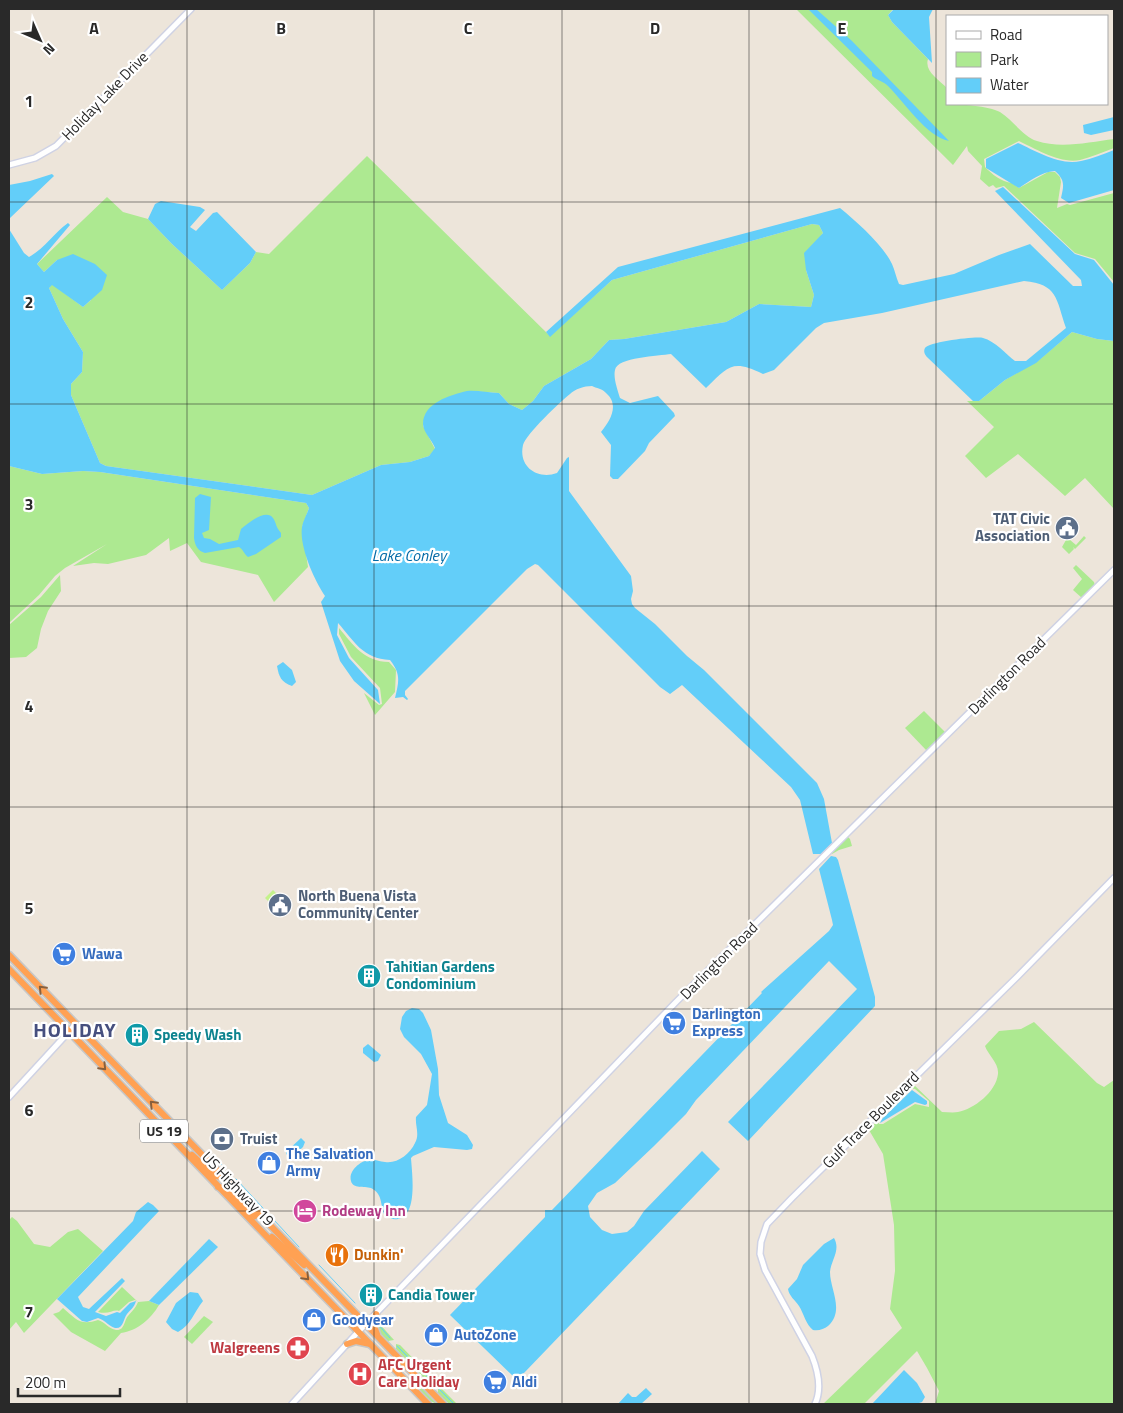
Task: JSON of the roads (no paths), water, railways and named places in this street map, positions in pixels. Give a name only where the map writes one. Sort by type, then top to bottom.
[{"type":"highway","name":"US Highway 19","points":[[9,955],[442,1404]]},
{"type":"highway","name":"US Highway 19","points":[[9,969],[428,1404]]},
{"type":"highway","points":[[180,1148],[198,1159],[215,1176],[223,1177]]},
{"type":"highway","points":[[218,1187],[223,1187],[230,1191],[259,1220],[266,1222]]},
{"type":"highway","points":[[260,1230],[281,1244],[297,1260],[308,1266]]},
{"type":"highway","points":[[376,1314],[374,1328],[378,1338]]},
{"type":"highway","points":[[347,1344],[356,1341],[370,1344]]},
{"type":"street","name":"Holiday Lake Drive","points":[[9,165],[35,158],[56,146],[191,9]]},
{"type":"street","name":"Darlington Road","points":[[292,1404],[358,1332],[656,1023],[1114,570]]},
{"type":"street","name":"Gulf Trace Boulevard","points":[[814,1404],[819,1387],[818,1370],[765,1270],[760,1254],[761,1242],[768,1224],[1114,878]]},
{"type":"street","points":[[9,1097],[76,1024]]},
{"type":"water","points":[[808,9],[816,9],[852,41],[949,141],[940,138],[924,126],[888,86],[872,76],[872,72]]},
{"type":"water","points":[[894,9],[933,9],[929,17],[932,63],[892,22],[888,15]]},
{"type":"water","points":[[1114,117],[1114,130],[1091,135],[1084,133],[1083,125]]},
{"type":"water","points":[[1018,143],[1048,157],[1073,162],[1093,158],[1114,150],[1114,190],[1069,203],[1061,198],[1063,183],[1061,177],[1055,171],[1040,175],[1019,188],[986,168],[986,159]]},
{"type":"water","points":[[52,174],[54,176],[9,221],[9,185]]},
{"type":"water","name":"Lake Conley","points":[[1003,187],[1075,254],[1094,260],[1114,285],[1114,341],[1097,339],[1072,332],[1036,363],[1005,380],[979,401],[973,401],[925,355],[925,348],[953,340],[983,338],[996,345],[1015,361],[1026,361],[1066,328],[1057,301],[1050,290],[1044,286],[1024,281],[882,313],[824,323],[816,328],[774,370],[763,374],[753,369],[732,367],[720,374],[706,388],[671,354],[623,362],[615,370],[620,398],[630,403],[658,396],[675,416],[618,479],[613,479],[610,476],[611,445],[601,432],[608,423],[612,413],[612,403],[605,392],[592,386],[583,387],[572,392],[537,426],[523,445],[522,453],[527,465],[531,470],[543,475],[557,473],[569,457],[569,491],[631,576],[633,591],[631,599],[635,608],[704,670],[817,783],[824,799],[832,843],[821,854],[813,854],[800,800],[791,787],[682,685],[670,694],[660,687],[538,565],[535,564],[527,569],[405,691],[407,700],[403,697],[395,698],[398,678],[396,669],[390,660],[381,659],[366,653],[338,623],[337,635],[349,658],[378,690],[380,704],[354,681],[340,661],[321,602],[325,596],[312,572],[303,544],[302,527],[309,508],[306,503],[100,472],[83,471],[42,474],[9,466],[9,229],[24,253],[29,257],[68,223],[70,225],[37,264],[44,272],[57,260],[73,254],[95,264],[107,275],[102,290],[83,307],[52,285],[49,288],[63,319],[83,352],[82,372],[71,384],[71,395],[100,463],[106,466],[312,495],[381,465],[410,462],[429,456],[435,448],[423,427],[424,417],[432,405],[453,395],[467,391],[499,393],[509,404],[522,410],[533,401],[544,386],[591,359],[609,340],[726,322],[759,304],[811,307],[814,295],[806,270],[804,253],[823,233],[819,225],[812,224],[612,280],[550,337],[546,332],[618,267],[840,208],[862,227],[882,249],[892,264],[899,284],[903,285],[954,274],[1030,244],[1073,286],[1082,286],[1081,280],[995,191]]},
{"type":"water","points":[[161,201],[200,207],[205,210],[190,227],[196,231],[213,213],[217,212],[256,252],[250,263],[222,290],[148,219],[155,204]]},
{"type":"water","points":[[200,494],[211,497],[209,530],[202,533],[204,538],[219,544],[238,540],[241,529],[257,518],[266,515],[270,515],[273,518],[281,533],[281,537],[256,554],[248,557],[239,547],[205,553],[200,551],[194,538],[195,498]]},
{"type":"water","points":[[283,662],[292,670],[296,682],[292,686],[285,683],[280,676],[277,666]]},
{"type":"water","points":[[831,856],[836,857],[838,860],[875,997],[875,1006],[748,1141],[728,1122],[857,989],[829,961],[654,1146],[615,1183],[597,1193],[588,1206],[590,1217],[602,1230],[612,1234],[627,1232],[634,1226],[644,1211],[702,1151],[720,1169],[524,1373],[514,1377],[450,1315],[545,1217],[545,1210],[552,1210],[761,992],[829,931],[833,925],[819,869]]},
{"type":"water","points":[[412,1008],[419,1009],[423,1013],[431,1030],[438,1069],[439,1095],[448,1123],[467,1135],[473,1145],[472,1149],[467,1150],[434,1147],[413,1156],[411,1158],[413,1183],[409,1210],[404,1216],[394,1219],[384,1214],[378,1193],[371,1188],[352,1184],[351,1174],[356,1167],[366,1160],[390,1162],[398,1160],[410,1151],[416,1140],[416,1117],[427,1105],[432,1074],[421,1054],[404,1037],[400,1029],[402,1017],[406,1011]]},
{"type":"water","points":[[368,1044],[381,1055],[378,1061],[374,1062],[363,1053],[363,1048]]},
{"type":"water","points":[[912,1090],[927,1101],[927,1104],[915,1102],[880,1123],[882,1119]]},
{"type":"water","points":[[301,1138],[305,1142],[303,1147],[291,1158],[286,1152]]},
{"type":"water","points":[[148,1202],[159,1211],[78,1297],[83,1307],[89,1309],[122,1278],[125,1281],[95,1312],[106,1316],[117,1312],[120,1313],[130,1303],[136,1301],[134,1305],[122,1325],[118,1328],[98,1318],[87,1322],[82,1321],[57,1299],[133,1221],[136,1212]]},
{"type":"water","points":[[834,1238],[836,1251],[830,1272],[836,1307],[835,1314],[828,1326],[821,1330],[813,1330],[788,1289],[797,1279],[803,1265],[824,1244]]},
{"type":"water","points":[[209,1239],[218,1247],[159,1305],[149,1301]]},
{"type":"water","points":[[190,1292],[198,1293],[203,1301],[189,1322],[178,1332],[172,1329],[166,1322],[176,1303]]},
{"type":"water","points":[[904,1370],[917,1383],[925,1397],[922,1402],[916,1404],[872,1404]]},
{"type":"water","points":[[646,1388],[652,1394],[641,1404],[618,1404],[628,1393],[632,1397],[636,1397]]},
{"type":"waterway","points":[[217,1160],[223,1166]]},
{"type":"waterway","points":[[236,1179],[299,1247]]},
{"type":"waterway","points":[[319,1265],[355,1303]]},
{"type":"waterway","points":[[377,1323],[390,1338]]},
{"type":"waterway","points":[[397,1346],[432,1381]]},
{"type":"waterway","points":[[439,1389],[454,1404]]},
{"type":"place","name":"TAT Civic Association","points":[[1067,528]]},
{"type":"place","name":"North Buena Vista Community Center","points":[[280,905]]},
{"type":"place","name":"Wawa","points":[[64,954]]},
{"type":"place","name":"Tahitian Gardens Condominium","points":[[369,976]]},
{"type":"place","name":"Darlington Express","points":[[674,1023]]},
{"type":"place","name":"Speedy Wash","points":[[137,1035]]},
{"type":"place","name":"Truist","points":[[222,1139]]},
{"type":"place","name":"The Salvation Army","points":[[269,1163]]},
{"type":"place","name":"Rodeway Inn","points":[[305,1211]]},
{"type":"place","name":"Dunkin'","points":[[337,1255]]},
{"type":"place","name":"Candia Tower","points":[[371,1295]]},
{"type":"place","name":"Goodyear","points":[[314,1320]]},
{"type":"place","name":"AutoZone","points":[[436,1335]]},
{"type":"place","name":"Walgreens","points":[[298,1348]]},
{"type":"place","name":"AFC Urgent Care Holiday","points":[[360,1374]]},
{"type":"place","name":"Aldi","points":[[495,1382]]},
{"type":"district","name":"HOLIDAY","points":[[75,1030]]}]
